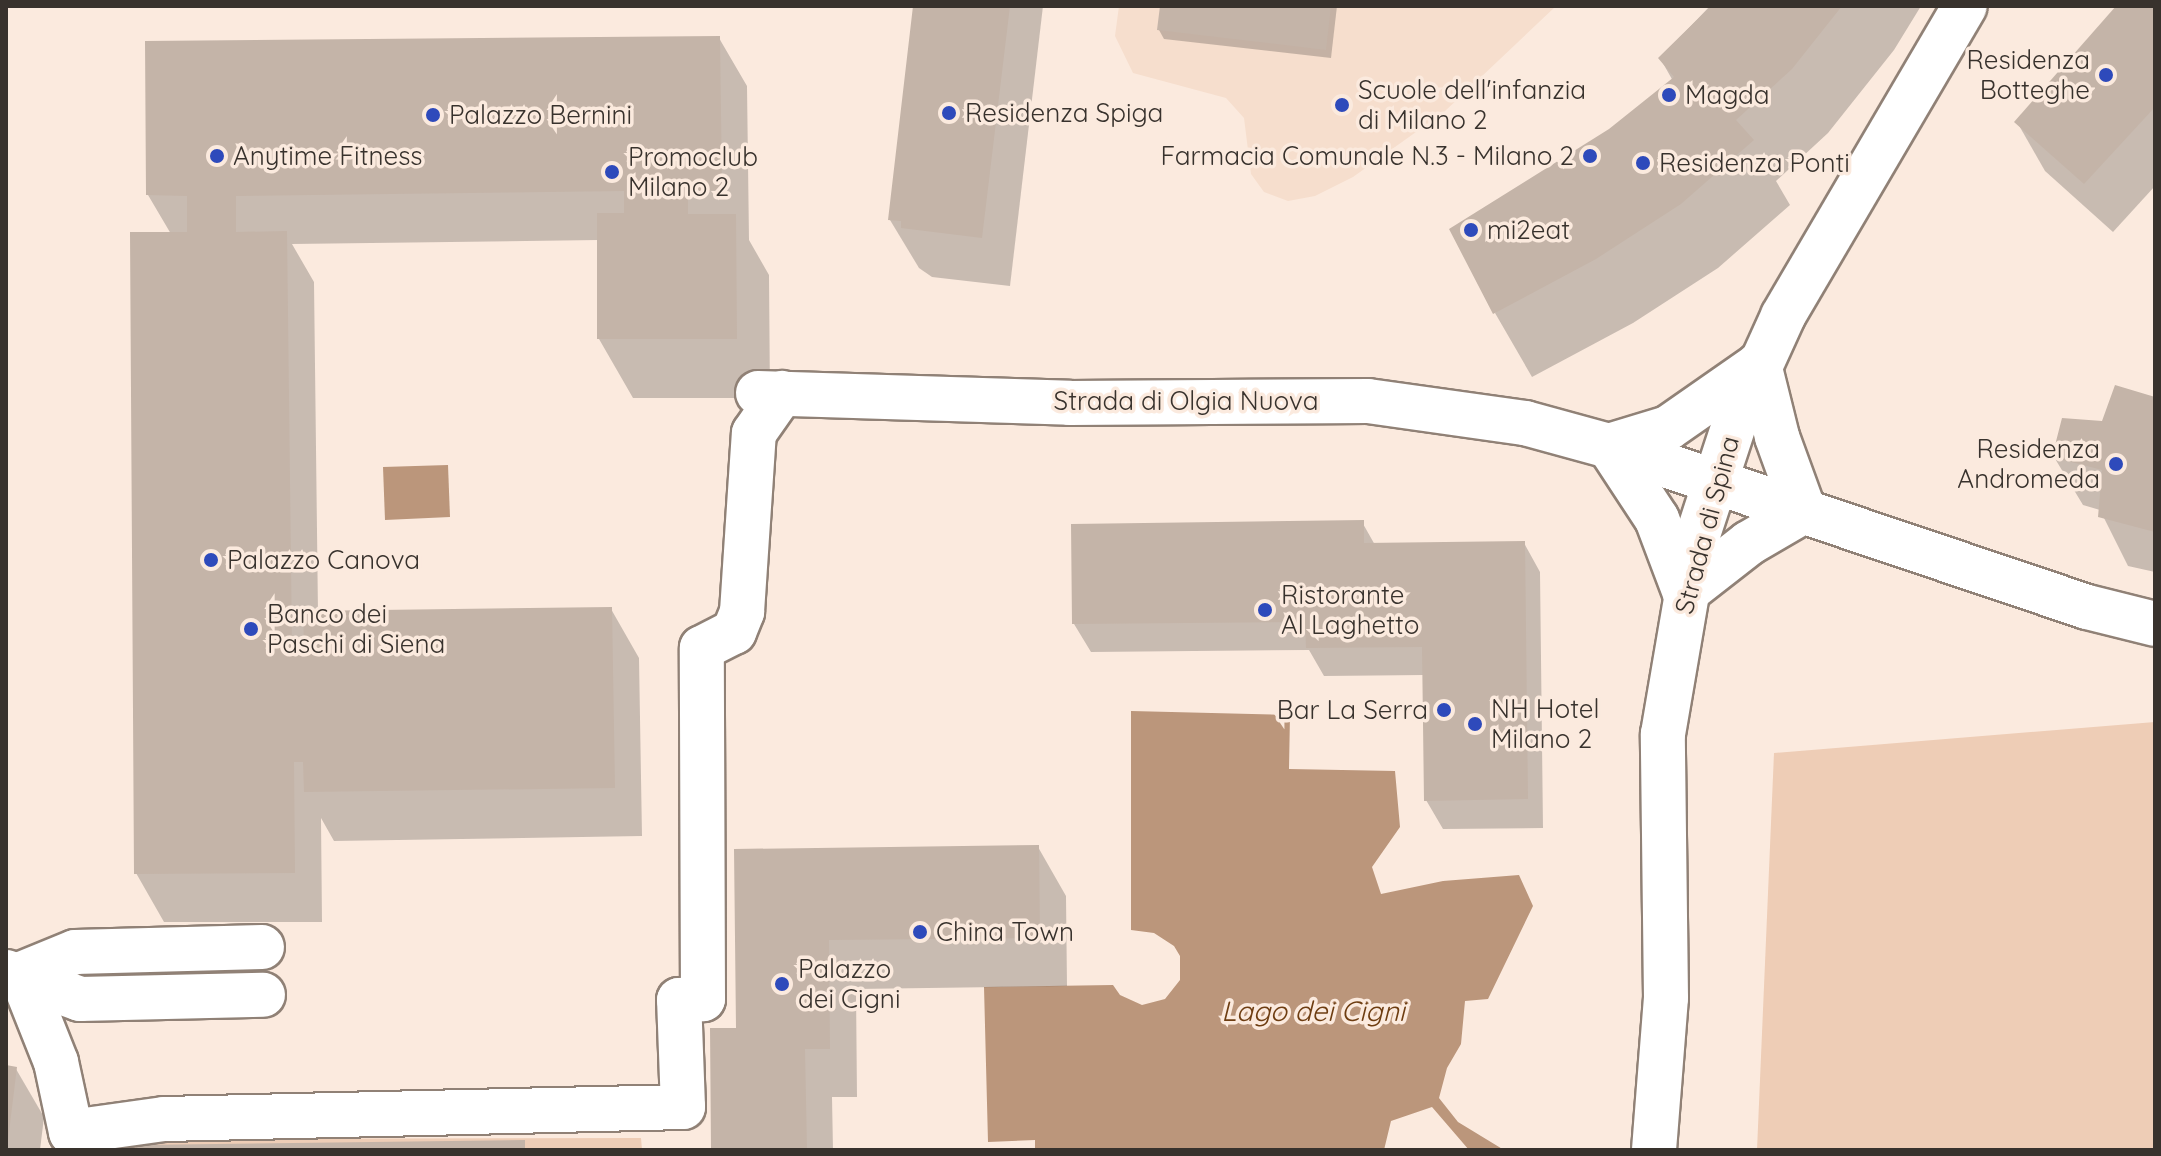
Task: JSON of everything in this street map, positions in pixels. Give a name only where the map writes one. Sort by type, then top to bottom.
[{"type":"street","name":"Strada di Spina","points":[[1654,1150],[1666,998],[1663,734],[1685,593],[1715,482],[1759,364],[1842,210],[1965,6]]},
{"type":"street","points":[[1759,364],[1777,437],[1804,511],[1749,543],[1685,593],[1657,519],[1609,446],[1668,428],[1759,364]]},
{"type":"street","name":"Strada di Olgia Nuova","points":[[13,973],[56,1062],[71,1132],[164,1119],[683,1107],[679,1000],[703,999],[702,648],[734,632],[742,612],[754,433],[770,393],[1070,403],[1368,401],[1525,423],[1609,446],[2087,607],[2155,624]]},
{"type":"street","points":[[13,973],[75,952],[262,947]]},
{"type":"street","points":[[13,973],[80,999],[263,995]]},
{"type":"shaded area","name":"Scuole dell'infanzia di Milano 2","points":[[1119,6],[1556,6],[1444,112],[1353,177],[1315,196],[1288,201],[1264,192],[1251,174],[1244,118],[1226,98],[1133,73],[1115,36]]},
{"type":"shaded area","points":[[2155,722],[2155,1150],[1757,1150],[1774,753]]},
{"type":"shaded area","points":[[641,1138],[642,1150],[79,1150],[81,1139]]},
{"type":"water","points":[[448,465],[450,517],[385,520],[383,467]]},
{"type":"water","name":"Lago dei Cigni","points":[[1131,711],[1290,715],[1289,769],[1395,771],[1400,827],[1372,867],[1381,894],[1443,881],[1519,875],[1533,906],[1488,999],[1465,1001],[1461,1044],[1447,1068],[1439,1098],[1458,1122],[1504,1150],[1469,1150],[1432,1107],[1391,1121],[1384,1150],[1035,1150],[1035,1140],[988,1142],[984,987],[1113,985],[1120,995],[1142,1005],[1165,999],[1180,980],[1180,956],[1174,946],[1154,933],[1131,930]]},
{"type":"building","name":"Residenza Spiga","points":[[913,6],[1010,6],[982,238],[901,228],[901,221],[888,220]]},
{"type":"building","points":[[1160,6],[1331,6],[1326,50],[1157,30]]},
{"type":"building","name":"Residenza Ponti","points":[[1711,6],[1842,6],[1792,69],[1736,120],[1754,140],[1681,204],[1596,259],[1493,314],[1449,229],[1609,129],[1674,77],[1658,58]]},
{"type":"building","name":"Residenza Botteghe","points":[[2116,6],[2155,6],[2155,107],[2084,184],[2014,122]]},
{"type":"building","points":[[720,36],[722,190],[688,191],[688,214],[736,214],[737,339],[597,339],[597,213],[624,213],[624,191],[236,196],[236,232],[287,231],[292,646],[304,646],[303,611],[612,607],[615,788],[304,792],[303,762],[294,762],[295,873],[134,874],[130,232],[187,232],[187,196],[146,195],[145,41]]},
{"type":"building","name":"Residenza Andromeda","points":[[2115,385],[2155,397],[2155,532],[2098,517],[2102,470],[2052,457],[2062,418],[2102,421]]},
{"type":"building","name":"NH Hotel Milano 2","points":[[1364,520],[1364,543],[1525,541],[1528,799],[1424,801],[1422,647],[1306,648],[1305,622],[1072,624],[1071,524]]},
{"type":"building","name":"Palazzo dei Cigni","points":[[1039,845],[1040,938],[829,940],[830,1049],[805,1049],[807,1150],[711,1150],[710,1028],[736,1028],[734,849]]},
{"type":"building","points":[[6,1065],[17,1067],[8,1140],[6,1139]]},
{"type":"building","points":[[525,1140],[525,1150],[136,1150],[136,1145]]},
{"type":"place","name":"Residenza Botteghe","points":[[2106,75]]},
{"type":"place","name":"Magda","points":[[1669,95]]},
{"type":"place","name":"Scuole dell'infanzia di Milano 2","points":[[1342,105]]},
{"type":"place","name":"Residenza Spiga","points":[[949,113]]},
{"type":"place","name":"Palazzo Bernini","points":[[433,115]]},
{"type":"place","name":"Anytime Fitness","points":[[217,156]]},
{"type":"place","name":"Farmacia Comunale N.3 - Milano 2","points":[[1590,156]]},
{"type":"place","name":"Residenza Ponti","points":[[1643,163]]},
{"type":"place","name":"Promoclub Milano 2","points":[[612,172]]},
{"type":"place","name":"mi2eat","points":[[1471,230]]},
{"type":"place","name":"Residenza Andromeda","points":[[2116,464]]},
{"type":"place","name":"Palazzo Canova","points":[[211,560]]},
{"type":"place","name":"Ristorante Al Laghetto","points":[[1265,610]]},
{"type":"place","name":"Banco dei Paschi di Siena","points":[[251,629]]},
{"type":"place","name":"Bar La Serra","points":[[1444,710]]},
{"type":"place","name":"NH Hotel Milano 2","points":[[1475,724]]},
{"type":"place","name":"China Town","points":[[920,932]]},
{"type":"place","name":"Palazzo dei Cigni","points":[[782,984]]}]
